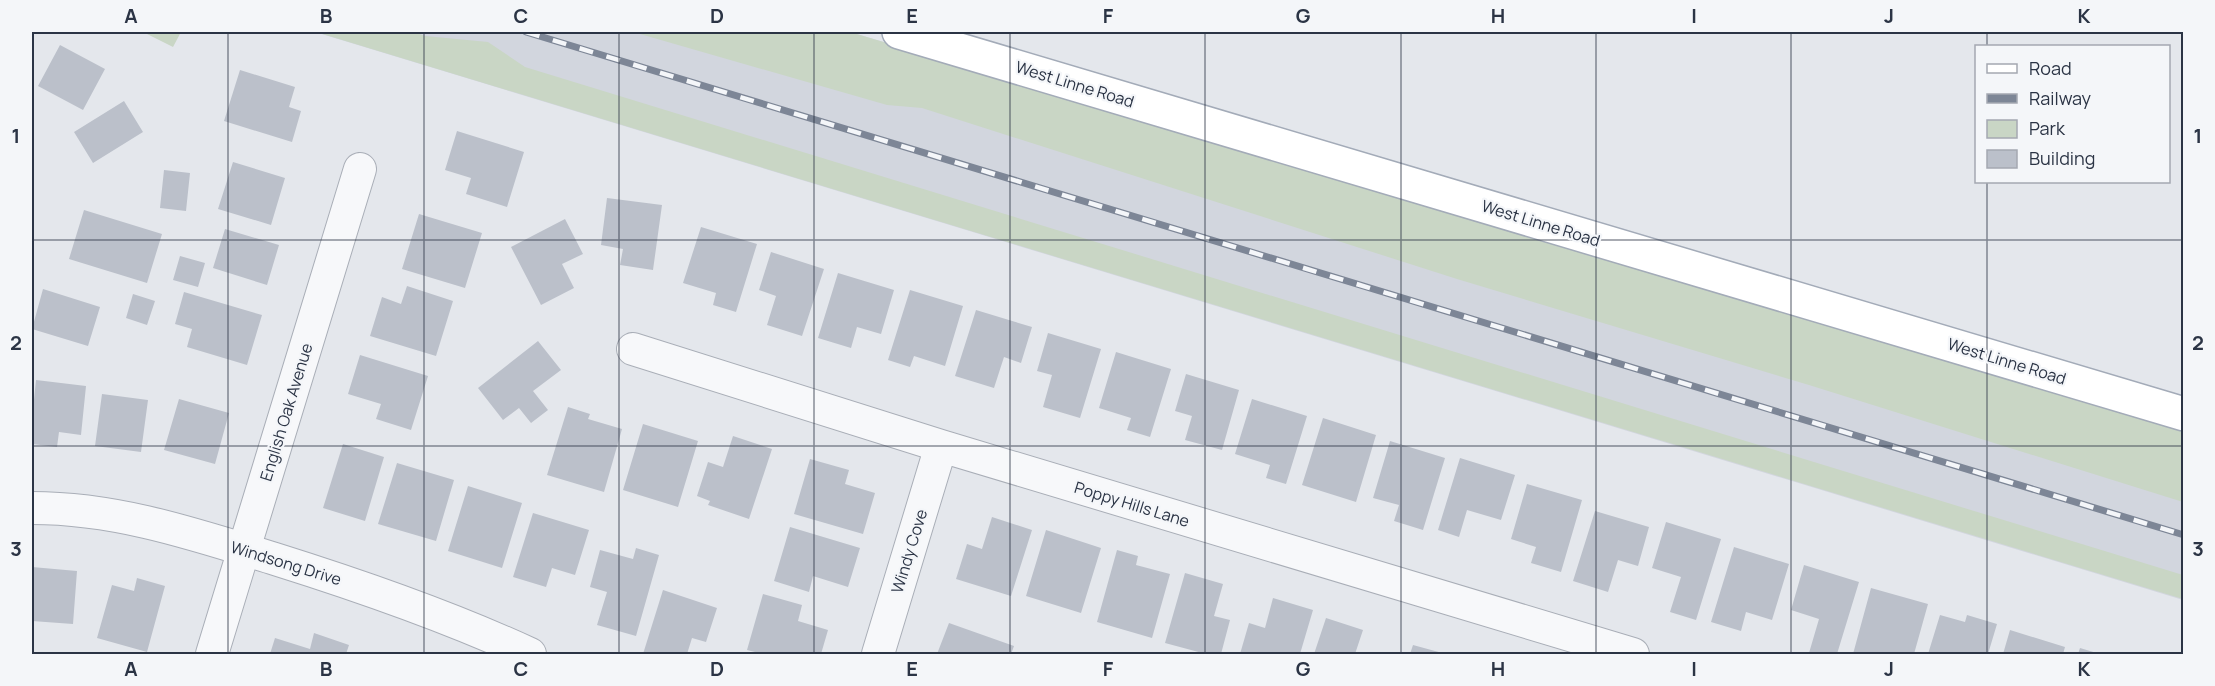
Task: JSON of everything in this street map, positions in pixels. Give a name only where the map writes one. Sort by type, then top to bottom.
[{"type":"main road","name":"West Linne Road","points":[[899,32],[2184,414]]},
{"type":"street","name":"English Oak Avenue","points":[[212,654],[360,170]]},
{"type":"street","name":"Poppy Hills Lane","points":[[633,349],[941,446],[1633,654]]},
{"type":"street","name":"Windy Cove","points":[[878,654],[941,446]]},
{"type":"street","name":"Windsong Drive","points":[[32,508],[69,508],[151,522],[244,549],[346,581],[492,636],[530,654]]},
{"type":"shaded area","points":[[315,32],[850,32],[2183,428],[2183,600]]},
{"type":"green space","points":[[143,32],[181,32],[173,47]]},
{"type":"green space","points":[[316,32],[414,32],[425,36],[488,42],[525,67],[2183,575],[2183,599]]},
{"type":"green space","points":[[633,32],[850,32],[2183,428],[2183,502],[1809,385],[1457,279],[922,108],[887,105]]},
{"type":"building","points":[[60,45],[105,69],[83,110],[38,86]]},
{"type":"building","points":[[240,70],[295,87],[289,107],[301,111],[292,142],[224,121]]},
{"type":"building","points":[[124,101],[143,132],[93,163],[74,132]]},
{"type":"building","points":[[457,131],[524,152],[507,207],[466,194],[471,178],[445,170]]},
{"type":"building","points":[[233,162],[285,178],[271,225],[218,209]]},
{"type":"building","points":[[164,170],[190,173],[186,211],[160,208]]},
{"type":"building","points":[[607,198],[662,205],[653,270],[620,265],[623,249],[601,245]]},
{"type":"building","points":[[84,210],[162,234],[147,283],[69,259]]},
{"type":"building","points":[[419,214],[482,233],[465,288],[402,269]]},
{"type":"building","points":[[565,219],[583,254],[562,264],[574,288],[541,305],[511,247]]},
{"type":"building","points":[[701,227],[757,244],[736,312],[713,305],[716,293],[683,283]]},
{"type":"building","points":[[225,229],[279,245],[267,285],[213,268]]},
{"type":"building","points":[[771,252],[824,269],[802,336],[767,325],[776,296],[759,290]]},
{"type":"building","points":[[180,256],[205,263],[198,287],[173,280]]},
{"type":"building","points":[[838,273],[894,290],[881,334],[857,327],[851,348],[818,338]]},
{"type":"building","points":[[407,286],[453,301],[436,356],[370,336],[382,297],[401,304]]},
{"type":"building","points":[[43,289],[100,307],[88,346],[32,329]]},
{"type":"building","points":[[910,290],[963,306],[945,366],[914,356],[910,367],[888,360]]},
{"type":"building","points":[[184,292],[262,315],[247,365],[187,347],[192,329],[175,324]]},
{"type":"building","points":[[133,294],[155,301],[147,325],[126,318]]},
{"type":"building","points":[[976,310],[1032,327],[1021,363],[1004,357],[994,388],[955,376]]},
{"type":"building","points":[[1048,333],[1101,349],[1080,418],[1043,407],[1052,375],[1037,371]]},
{"type":"building","points":[[538,341],[561,370],[533,391],[548,410],[531,423],[519,408],[503,420],[478,388]]},
{"type":"building","points":[[1116,352],[1171,369],[1150,437],[1127,430],[1131,418],[1099,408]]},
{"type":"building","points":[[360,355],[428,376],[411,430],[376,419],[381,404],[348,394]]},
{"type":"building","points":[[1186,374],[1239,390],[1222,450],[1185,440],[1192,416],[1175,411]]},
{"type":"building","points":[[36,380],[86,386],[81,435],[59,432],[57,447],[32,444]]},
{"type":"building","points":[[102,394],[148,400],[141,452],[95,446]]},
{"type":"building","points":[[179,399],[229,413],[215,464],[164,450]]},
{"type":"building","points":[[1252,399],[1307,416],[1286,484],[1266,478],[1270,465],[1235,454]]},
{"type":"building","points":[[568,407],[590,414],[588,419],[622,429],[604,492],[547,475]]},
{"type":"building","points":[[1323,418],[1376,435],[1356,502],[1302,485]]},
{"type":"building","points":[[643,424],[698,441],[678,507],[623,490]]},
{"type":"building","points":[[733,436],[772,449],[749,519],[708,505],[710,501],[697,496],[708,462],[723,467]]},
{"type":"building","points":[[1390,441],[1445,458],[1423,530],[1394,521],[1399,505],[1373,498]]},
{"type":"building","points":[[343,444],[384,457],[365,521],[323,508]]},
{"type":"building","points":[[1460,458],[1515,475],[1501,520],[1467,510],[1459,537],[1438,530]]},
{"type":"building","points":[[810,459],[849,470],[845,484],[875,493],[863,534],[794,514]]},
{"type":"building","points":[[397,463],[454,480],[436,541],[378,524]]},
{"type":"building","points":[[1527,484],[1582,500],[1561,572],[1531,563],[1536,547],[1511,539]]},
{"type":"building","points":[[468,486],[522,503],[502,568],[448,551]]},
{"type":"building","points":[[1595,511],[1649,527],[1638,566],[1618,560],[1608,592],[1573,581]]},
{"type":"building","points":[[533,513],[589,530],[575,575],[552,568],[546,587],[513,577]]},
{"type":"building","points":[[992,517],[1032,530],[1011,596],[956,579],[967,544],[982,549]]},
{"type":"building","points":[[1666,522],[1721,539],[1696,620],[1670,612],[1681,577],[1652,568]]},
{"type":"building","points":[[790,527],[860,548],[848,587],[813,576],[809,592],[774,581]]},
{"type":"building","points":[[1046,530],[1101,548],[1081,613],[1026,596]]},
{"type":"building","points":[[1734,547],[1789,564],[1772,620],[1746,612],[1741,631],[1711,622]]},
{"type":"building","points":[[636,548],[659,555],[636,636],[597,625],[607,592],[590,587],[600,550],[633,559]]},
{"type":"building","points":[[1117,550],[1138,556],[1136,565],[1170,574],[1152,638],[1097,622]]},
{"type":"building","points":[[1804,565],[1859,582],[1837,654],[1809,653],[1819,619],[1791,610]]},
{"type":"building","points":[[32,567],[77,571],[73,624],[32,621]]},
{"type":"building","points":[[1185,573],[1223,584],[1214,616],[1230,620],[1221,654],[1206,654],[1165,643]]},
{"type":"building","points":[[137,578],[165,586],[147,652],[97,638],[112,585],[134,591]]},
{"type":"building","points":[[1871,588],[1928,604],[1914,654],[1853,654]]},
{"type":"building","points":[[663,590],[717,608],[706,642],[692,638],[687,654],[643,654]]},
{"type":"building","points":[[763,594],[802,605],[798,621],[828,630],[821,654],[763,654],[747,650]]},
{"type":"building","points":[[1273,598],[1313,610],[1300,654],[1240,654],[1249,623],[1265,628]]},
{"type":"building","points":[[1940,615],[1965,622],[1967,615],[1997,624],[1988,654],[1928,654]]},
{"type":"building","points":[[1326,618],[1363,630],[1355,654],[1314,654]]},
{"type":"building","points":[[949,623],[1014,646],[1011,654],[937,654]]},
{"type":"building","points":[[2010,630],[2065,647],[2063,654],[2003,654]]},
{"type":"building","points":[[314,633],[349,645],[346,654],[270,654],[275,638],[310,649]]},
{"type":"building","points":[[1413,645],[1446,654],[1410,654]]},
{"type":"building","points":[[2080,648],[2100,654],[2078,654]]},
{"type":"railway","points":[[526,32],[2184,535]]}]
